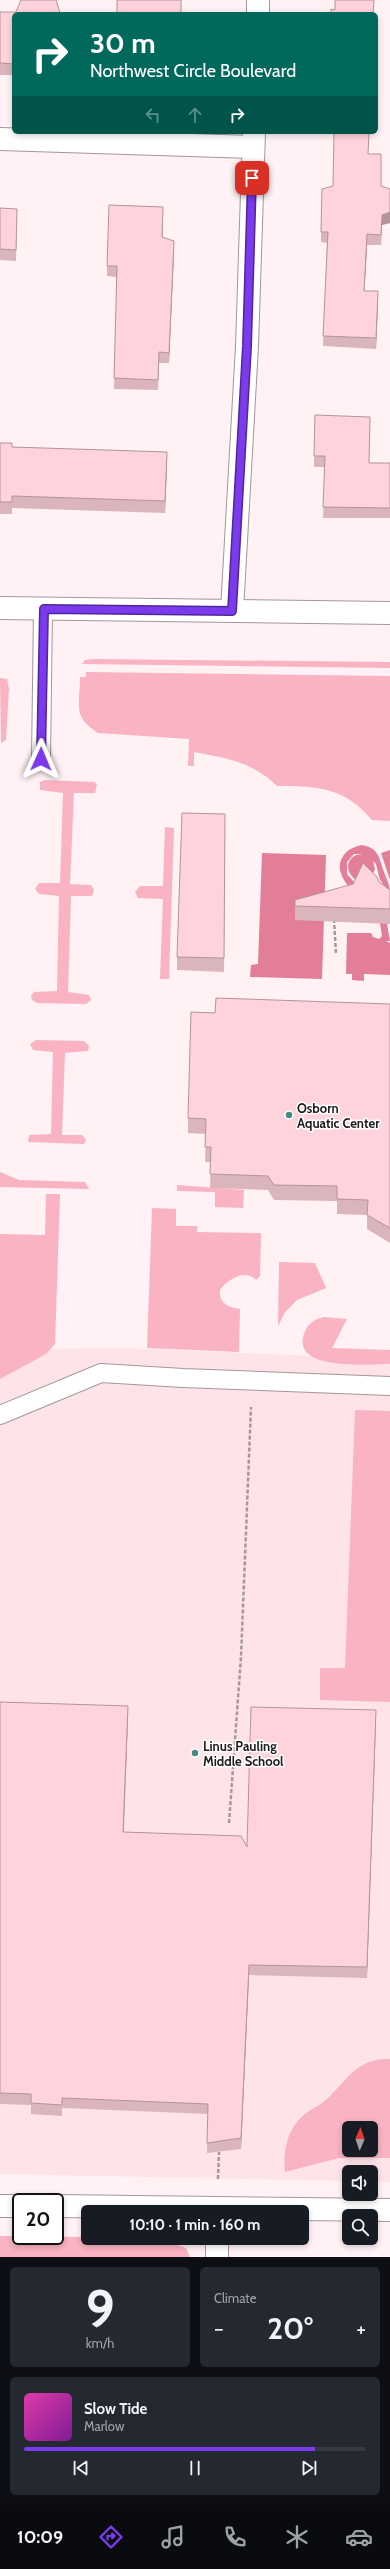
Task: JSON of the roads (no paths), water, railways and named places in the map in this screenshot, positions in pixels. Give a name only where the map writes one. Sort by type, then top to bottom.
[{"type":"street","points":[[258,0],[258,12]]},
{"type":"street","points":[[0,139],[253,140],[247,346],[232,611]]},
{"type":"street","points":[[0,608],[390,613]]},
{"type":"street","points":[[0,2206],[12,2206]]},
{"type":"street","points":[[64,2206],[81,2207]]},
{"type":"street","points":[[309,2210],[390,2210]]},
{"type":"street","points":[[217,2245],[217,2257]]},
{"type":"lane","points":[[41,759],[44,609]]},
{"type":"lane","points":[[0,1415],[100,1372],[183,1378],[390,1386]]},
{"type":"place","name":"Osborn Aquatic Center","points":[[289,1115]]},
{"type":"place","name":"Linus Pauling Middle School","points":[[195,1753]]}]
